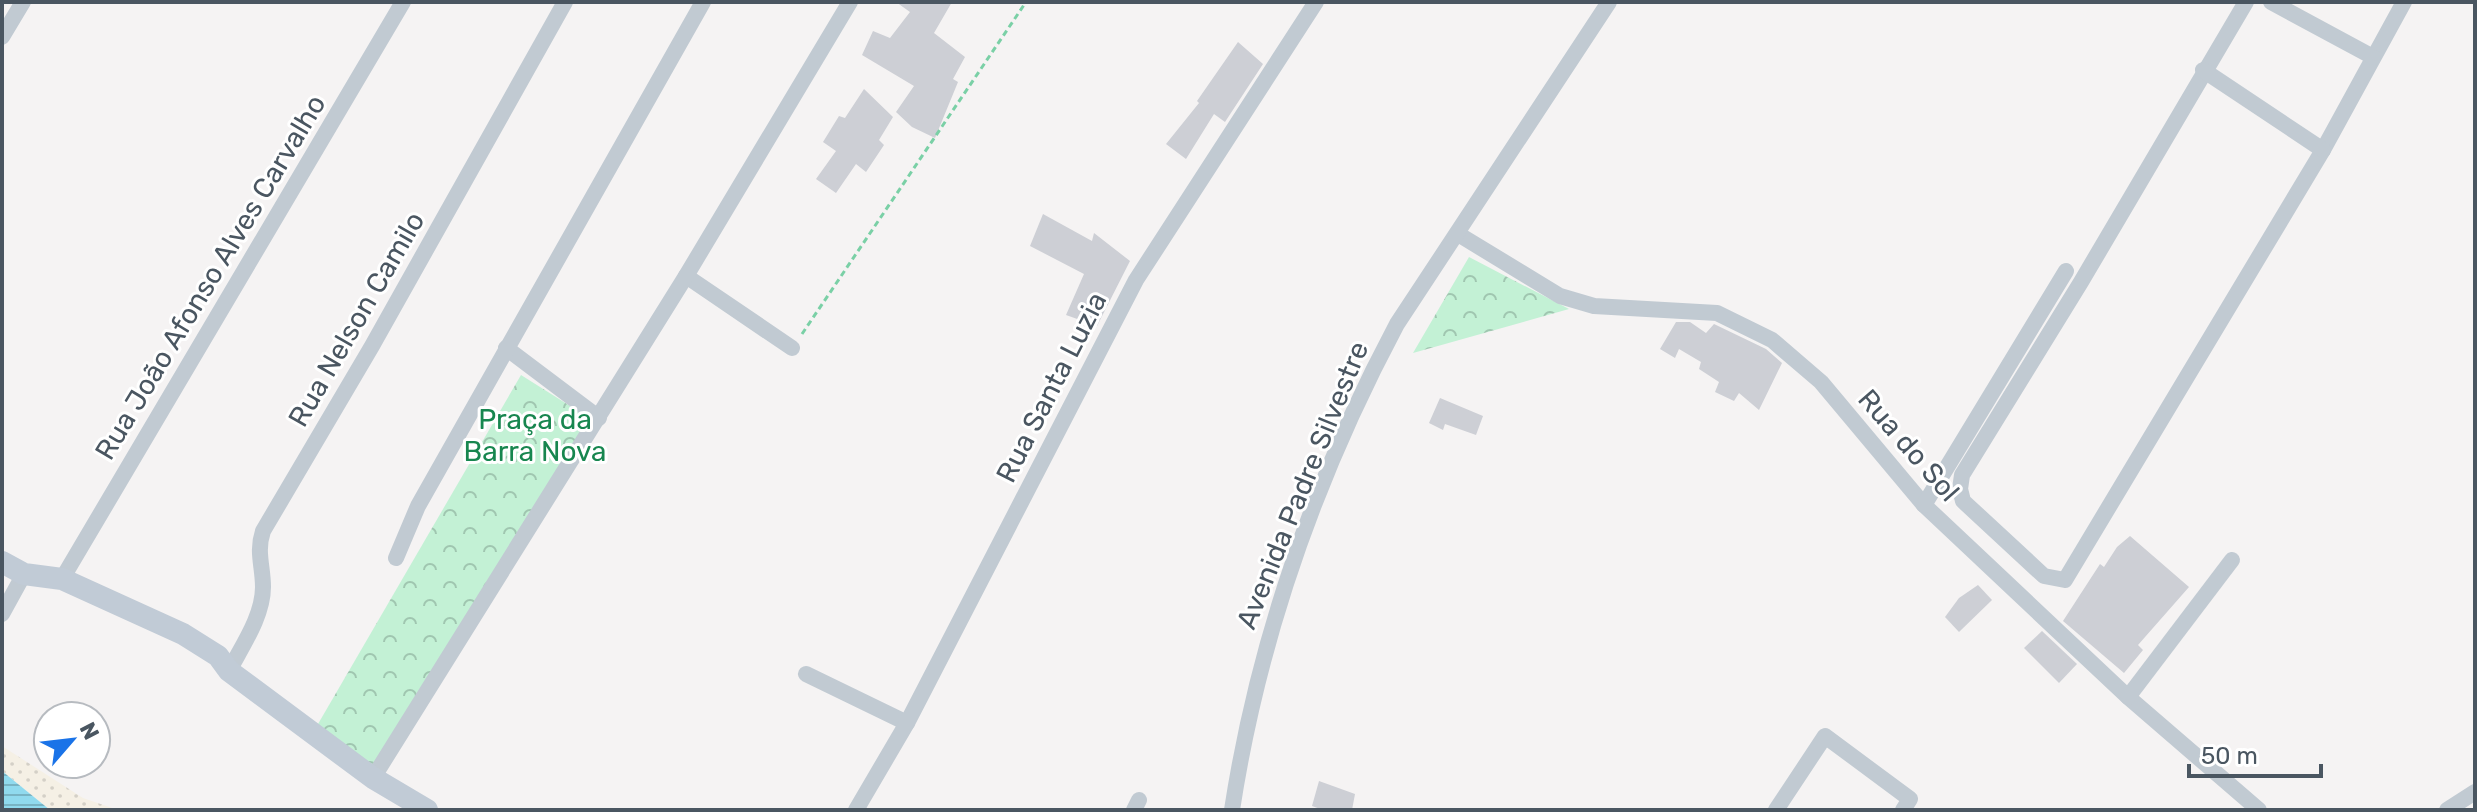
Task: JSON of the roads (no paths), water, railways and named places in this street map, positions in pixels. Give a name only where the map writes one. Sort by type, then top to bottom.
[{"type":"street","points":[[2,37],[23,2]]},
{"type":"street","name":"Rua João Afonso Alves Carvalho","points":[[62,579],[403,2]]},
{"type":"street","name":"Rua Nelson Camilo","points":[[229,671],[258,612],[263,589],[257,548],[263,531],[372,346],[565,2]]},
{"type":"street","points":[[396,558],[418,506],[703,2]]},
{"type":"street","points":[[373,778],[599,418],[850,2]]},
{"type":"street","name":"Rua Santa Luzia","points":[[856,810],[907,723],[1136,280],[1316,2]]},
{"type":"street","name":"Avenida Padre Silvestre","points":[[1232,810],[1245,724],[1265,643],[1367,380],[1397,324],[1609,2]]},
{"type":"street","points":[[2246,2],[2203,70],[2081,282],[1962,475],[1960,489],[1963,501],[1994,533],[2044,576],[2065,580],[2323,150],[2404,2]]},
{"type":"street","points":[[2271,2],[2373,57]]},
{"type":"street","points":[[2203,70],[2323,150]]},
{"type":"street","name":"Rua do Sol","points":[[1458,234],[1560,296],[1594,306],[1717,313],[1772,340],[1821,382],[1924,505],[2128,697],[2259,810]]},
{"type":"street","points":[[1924,505],[2066,271]]},
{"type":"street","points":[[686,276],[792,348]]},
{"type":"street","points":[[506,348],[599,418]]},
{"type":"street","points":[[1978,557],[1994,533]]},
{"type":"street","points":[[2128,697],[2232,560]]},
{"type":"street","points":[[2,562],[24,574],[62,579],[183,634],[218,656],[229,671],[373,778],[427,810]]},
{"type":"street","points":[[2,614],[24,574]]},
{"type":"street","points":[[806,674],[907,723]]},
{"type":"street","points":[[1776,810],[1825,736],[1910,799],[1903,810]]},
{"type":"street","points":[[2447,810],[2475,792]]},
{"type":"water","points":[[2,771],[50,810],[2,810]]},
{"type":"park label","name":"Praça da Barra Nova","points":[[535,435]]}]
